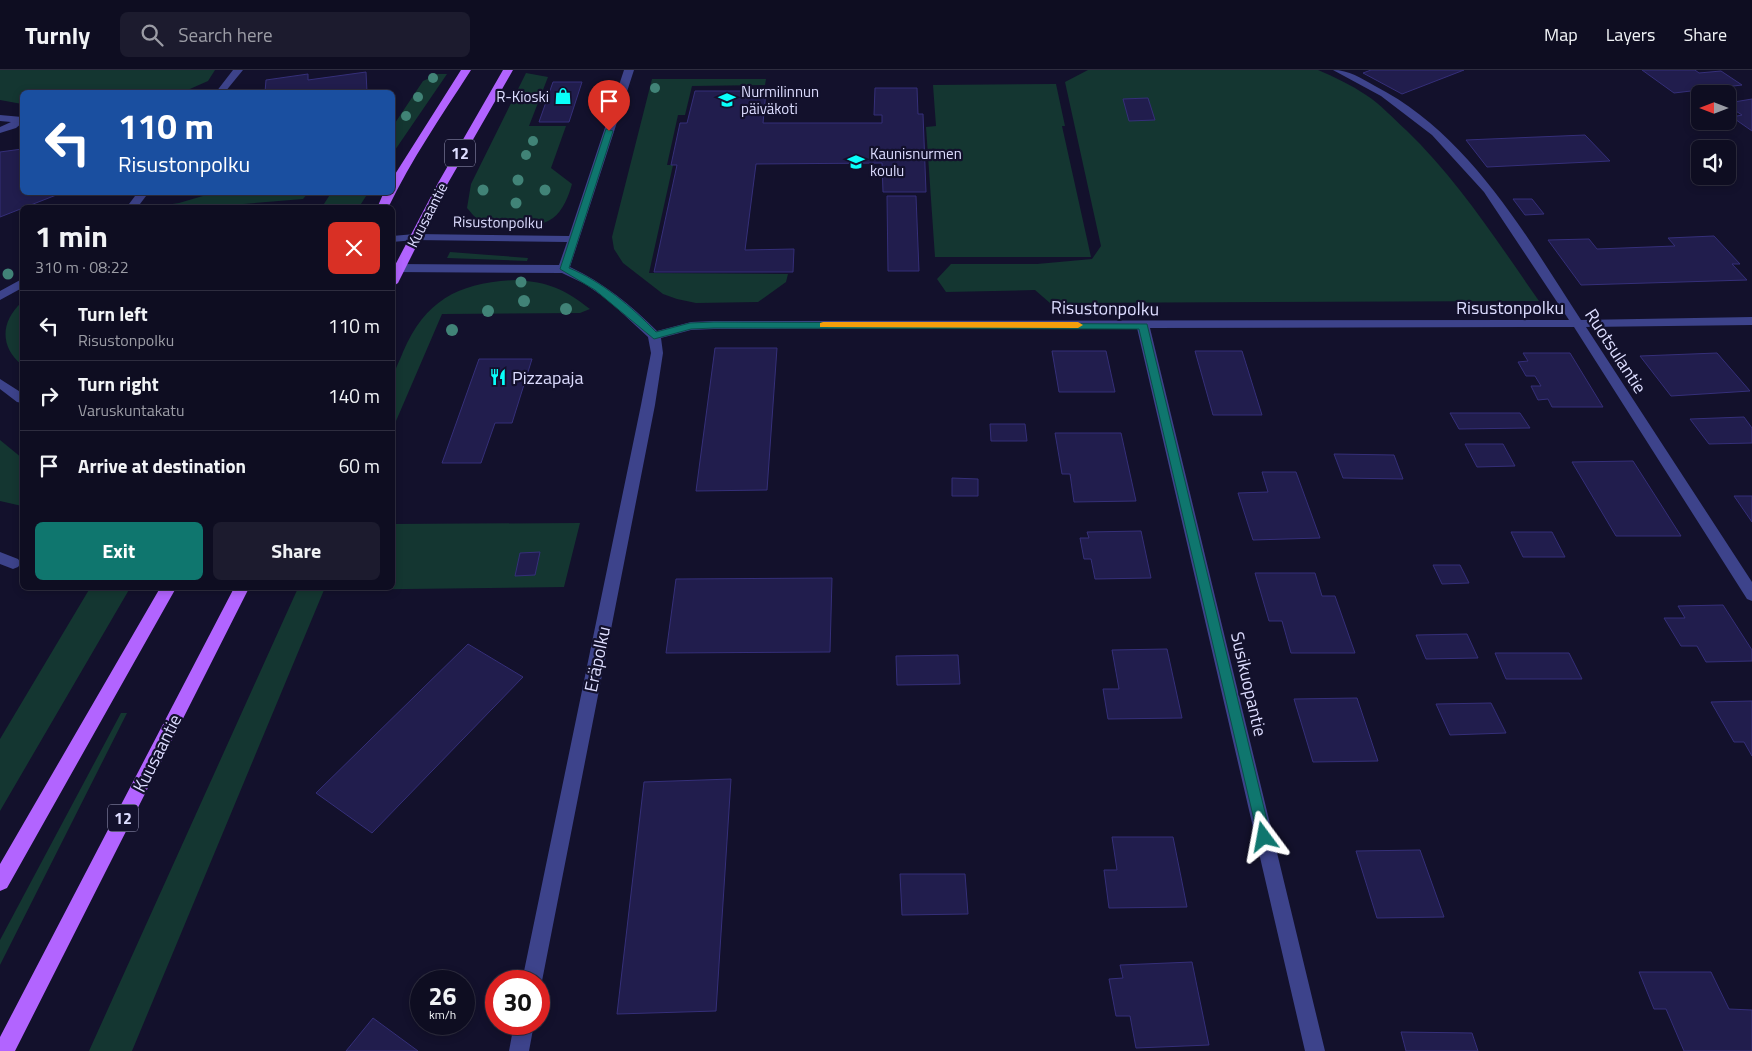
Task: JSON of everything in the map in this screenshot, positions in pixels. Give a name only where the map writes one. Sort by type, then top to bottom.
[{"type":"main road","name":"12","points":[[395,184],[428,128],[466,70]]},
{"type":"main road","name":"Kuusaantie","points":[[396,269],[474,127],[508,70]]},
{"type":"main road","points":[[0,882],[167,590]]},
{"type":"main road","name":"Kuusaantie","points":[[4,1051],[240,590]]},
{"type":"street","points":[[222,90],[238,70]]},
{"type":"street","points":[[564,269],[629,70]]},
{"type":"street","name":"Ruotsulantie","points":[[1338,70],[1384,94],[1436,133],[1457,155],[1505,214],[1752,594]]},
{"type":"street","points":[[0,118],[20,120]]},
{"type":"street","points":[[0,130],[20,121]]},
{"type":"street","points":[[133,205],[142,195]]},
{"type":"street","name":"Risustonpolku","points":[[395,239],[415,237],[574,239]]},
{"type":"street","points":[[396,269],[564,269],[581,276],[598,288],[640,321],[654,336]]},
{"type":"street","points":[[0,296],[20,285]]},
{"type":"street","name":"Risustonpolku","points":[[654,336],[690,326],[714,325],[1578,324],[1752,320]]},
{"type":"street","name":"Susikuopantie","points":[[1143,326],[1315,1051]]},
{"type":"street","name":"Eräpolku","points":[[534,970],[648,404],[657,353],[654,336]]},
{"type":"street","points":[[0,383],[20,398]]},
{"type":"street","points":[[518,1051],[522,1035]]},
{"type":"green space","points":[[0,70],[215,70],[208,81],[188,90],[20,90],[20,104],[0,100]]},
{"type":"green space","points":[[1088,70],[1318,70],[1343,81],[1376,103],[1406,130],[1443,169],[1539,301],[1050,303],[1035,290],[946,292],[937,279],[951,264],[1037,264],[1092,259],[1101,246],[1065,82]]},
{"type":"green space","points":[[526,73],[548,77],[529,126],[566,126],[551,168],[572,184],[563,207],[553,218],[536,225],[505,228],[486,223],[477,218],[467,208],[471,184]]},
{"type":"green space","points":[[438,74],[447,74],[395,150],[395,123],[423,81]]},
{"type":"green space","points":[[652,79],[766,79],[765,85],[692,86],[685,115],[678,115],[667,165],[673,165],[649,273],[788,274],[786,282],[758,302],[696,303],[663,294],[623,263],[614,249],[612,237]]},
{"type":"green space","points":[[1056,84],[1065,126],[1062,126],[1091,257],[935,257],[926,127],[936,126],[933,85]]},
{"type":"green space","points":[[206,195],[306,195],[303,199],[230,205],[166,205]]},
{"type":"green space","points":[[330,195],[367,195],[360,205],[323,205]]},
{"type":"green space","points":[[450,252],[528,258],[527,261],[447,258]]},
{"type":"green space","points":[[515,280],[547,285],[572,296],[590,309],[580,313],[442,314],[395,423],[395,371],[412,334],[422,319],[447,297],[477,285]]},
{"type":"green space","points":[[20,304],[20,363],[10,350],[6,334],[10,318]]},
{"type":"green space","points":[[0,440],[20,456],[20,506],[0,501]]},
{"type":"green space","points":[[580,523],[564,587],[395,589],[395,524]]},
{"type":"green space","points":[[89,590],[129,590],[0,811],[0,739]]},
{"type":"green space","points":[[297,590],[324,590],[132,1051],[89,1051]]},
{"type":"green space","points":[[121,713],[127,713],[0,965],[0,940]]},
{"type":"building","points":[[1371,70],[1464,70],[1402,94],[1363,73]]},
{"type":"building","points":[[1642,70],[1695,70],[1699,73],[1721,71],[1742,85],[1691,85],[1691,91],[1674,93]]},
{"type":"building","points":[[366,72],[367,90],[265,90],[266,80],[308,74],[308,80]]},
{"type":"building","name":"R-Kioski","points":[[553,82],[582,82],[569,122],[539,122]]},
{"type":"building","points":[[875,88],[917,88],[918,114],[923,114],[926,192],[883,192],[882,163],[756,164],[745,250],[794,249],[793,272],[654,272],[677,165],[671,165],[680,123],[687,123],[695,91],[766,91],[763,123],[882,123],[882,115],[874,115]]},
{"type":"building","points":[[1148,98],[1155,120],[1129,121],[1123,99]]},
{"type":"building","points":[[1752,99],[1752,131],[1736,120],[1736,116],[1742,115],[1736,111],[1736,102]]},
{"type":"building","points":[[1585,135],[1610,161],[1487,167],[1466,140]]},
{"type":"building","points":[[20,149],[20,195],[56,195],[31,205],[20,205],[20,209],[0,217],[0,152]]},
{"type":"building","points":[[887,196],[916,196],[919,271],[888,271]]},
{"type":"building","points":[[1513,199],[1532,199],[1544,214],[1525,215]]},
{"type":"building","points":[[1714,236],[1740,264],[1732,264],[1747,280],[1581,285],[1548,240],[1589,239],[1597,249],[1675,246],[1668,238]]},
{"type":"building","points":[[715,348],[777,348],[767,490],[696,491]]},
{"type":"building","points":[[1052,351],[1106,351],[1115,392],[1059,392]]},
{"type":"building","points":[[1195,351],[1242,351],[1262,415],[1213,415]]},
{"type":"building","points":[[1523,353],[1570,353],[1603,407],[1552,407],[1548,399],[1538,400],[1531,386],[1541,386],[1535,376],[1526,376],[1518,362],[1528,361]]},
{"type":"building","points":[[1717,353],[1750,391],[1671,396],[1640,356]]},
{"type":"building","points":[[479,359],[532,359],[512,423],[495,423],[481,463],[442,463]]},
{"type":"building","points":[[1450,413],[1520,413],[1530,428],[1459,429]]},
{"type":"building","points":[[1744,417],[1752,428],[1752,443],[1709,444],[1690,419]]},
{"type":"building","points":[[990,424],[1025,424],[1027,441],[991,441]]},
{"type":"building","points":[[1055,433],[1121,433],[1136,501],[1074,502],[1070,474],[1062,474]]},
{"type":"building","points":[[1465,444],[1503,444],[1515,466],[1477,467]]},
{"type":"building","points":[[1334,454],[1394,455],[1403,479],[1343,478]]},
{"type":"building","points":[[1633,461],[1681,536],[1616,536],[1572,462]]},
{"type":"building","points":[[1262,472],[1296,472],[1320,538],[1253,540],[1238,493],[1268,492]]},
{"type":"building","points":[[952,478],[978,479],[978,496],[952,496]]},
{"type":"building","points":[[1734,496],[1752,496],[1752,522]]},
{"type":"building","points":[[1141,531],[1151,578],[1095,579],[1091,559],[1084,559],[1080,538],[1089,538],[1087,532]]},
{"type":"building","points":[[1511,532],[1552,532],[1565,557],[1523,557]]},
{"type":"building","points":[[540,552],[535,575],[515,576],[520,553]]},
{"type":"building","points":[[1433,565],[1460,565],[1469,583],[1442,584]]},
{"type":"building","points":[[1255,573],[1315,573],[1322,596],[1335,596],[1355,653],[1291,653],[1282,621],[1269,621]]},
{"type":"building","points":[[832,578],[830,652],[666,653],[676,579]]},
{"type":"building","points":[[1723,605],[1752,650],[1752,661],[1706,662],[1697,646],[1681,646],[1664,618],[1685,618],[1678,606]]},
{"type":"building","points":[[1467,634],[1478,658],[1426,659],[1416,635]]},
{"type":"building","points":[[468,644],[523,677],[372,833],[316,793]]},
{"type":"building","points":[[1167,649],[1182,718],[1108,719],[1103,689],[1119,689],[1112,650]]},
{"type":"building","points":[[1495,653],[1569,653],[1582,679],[1506,679]]},
{"type":"building","points":[[958,655],[960,684],[897,685],[896,656]]},
{"type":"building","points":[[1357,698],[1378,761],[1313,762],[1294,699]]},
{"type":"building","points":[[1752,701],[1752,756],[1744,742],[1734,742],[1711,702]]},
{"type":"building","points":[[1491,703],[1506,733],[1450,735],[1436,704]]},
{"type":"building","points":[[731,779],[716,1011],[617,1014],[644,782]]},
{"type":"building","points":[[1112,837],[1173,837],[1187,907],[1109,908],[1104,870],[1117,870]]},
{"type":"building","points":[[1420,850],[1444,917],[1377,918],[1356,851]]},
{"type":"building","points":[[900,874],[965,874],[968,914],[902,915]]},
{"type":"building","points":[[1192,962],[1209,1045],[1136,1048],[1130,1016],[1116,1016],[1109,979],[1123,978],[1120,965]]},
{"type":"building","points":[[1639,972],[1711,972],[1729,1009],[1752,1010],[1752,1051],[1684,1051],[1666,1009],[1654,1009]]},
{"type":"building","points":[[373,1018],[418,1051],[346,1051]]},
{"type":"building","points":[[1401,1032],[1472,1033],[1478,1051],[1406,1051]]},
{"type":"slow traffic","points":[[823,325],[1078,325]]},
{"type":"place","name":"R-Kioski","points":[[563,96]]},
{"type":"place","name":"Nurmilinnun päiväkoti","points":[[727,100]]},
{"type":"place","name":"Kaunisnurmen koulu","points":[[856,162]]},
{"type":"place","name":"Pizzapaja","points":[[498,377]]},
{"type":"route","points":[[609,131],[564,269],[581,276],[598,288],[640,321],[654,336],[690,326],[714,325],[1043,324],[1143,326],[1264,837]]}]
